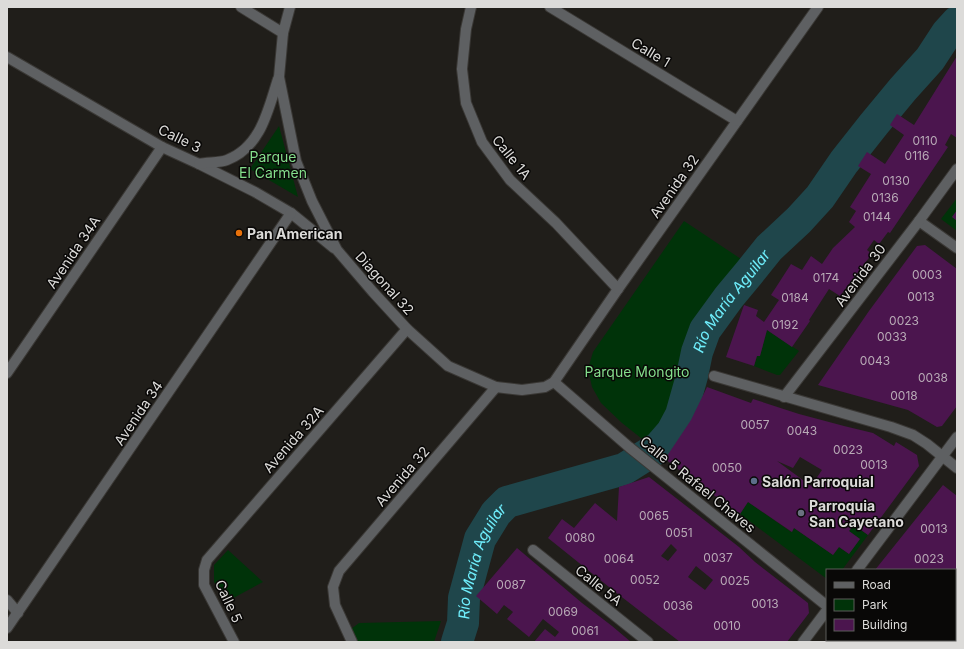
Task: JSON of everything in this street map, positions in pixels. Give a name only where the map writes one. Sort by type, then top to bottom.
[{"type":"street","points":[[241,7],[283,33]]},
{"type":"street","name":"Diagonal 32","points":[[199,164],[226,160],[243,152],[257,136],[266,116],[279,78],[283,33],[290,7]]},
{"type":"street","name":"Calle 1A","points":[[471,7],[466,29],[462,69],[466,103],[482,142],[510,180],[556,223],[618,289]]},
{"type":"street","name":"Calle 1","points":[[550,7],[737,121]]},
{"type":"street","name":"Avenida 32","points":[[554,382],[618,289],[818,7]]},
{"type":"street","name":"Calle 3","points":[[7,56],[162,146],[255,192],[291,213],[337,250]]},
{"type":"street","name":"Diagonal 32","points":[[279,78],[296,160],[312,201],[337,250],[373,292],[407,329],[448,366],[496,388],[522,390],[545,387],[554,382]]},
{"type":"street","name":"Avenida 34A","points":[[7,373],[162,146]]},
{"type":"street","name":"Avenida 30","points":[[784,397],[957,169]]},
{"type":"street","name":"Avenida 34","points":[[7,628],[291,213]]},
{"type":"street","points":[[919,221],[957,248]]},
{"type":"street","name":"Avenida 32A","points":[[204,570],[208,560],[407,329]]},
{"type":"street","points":[[714,376],[891,427],[913,435],[927,444],[957,468]]},
{"type":"street","name":"Calle 5 Rafael Chaves","points":[[554,382],[652,465],[826,605]]},
{"type":"street","name":"Avenida 32","points":[[352,642],[336,605],[334,587],[339,571],[496,388]]},
{"type":"street","points":[[858,569],[957,437]]},
{"type":"street","name":"Calle 5A","points":[[533,550],[648,642]]},
{"type":"street","name":"Calle 5","points":[[204,570],[204,585],[234,642]]},
{"type":"street","points":[[7,600],[18,613]]},
{"type":"street","points":[[803,642],[826,611]]},
{"type":"green space","name":"Parque El Carmen","points":[[279,126],[298,197],[250,169]]},
{"type":"green space","points":[[957,198],[957,231],[941,219]]},
{"type":"green space","name":"Parque Mongito","points":[[684,221],[747,263],[699,329],[690,354],[685,378],[674,413],[658,439],[651,446],[622,423],[601,403],[592,387],[588,369],[593,352]]},
{"type":"green space","points":[[767,330],[799,351],[780,375],[754,366],[757,356],[760,356]]},
{"type":"green space","points":[[748,502],[791,532],[794,528],[833,555],[839,547],[849,554],[860,539],[849,531],[854,525],[868,535],[843,569],[826,569],[826,578],[740,514]]},
{"type":"green space","points":[[228,550],[263,582],[226,602],[214,582],[214,565]]},
{"type":"green space","points":[[441,621],[434,642],[357,642],[351,629],[359,623]]},
{"type":"building","points":[[957,56],[957,138],[951,134],[945,145],[948,147],[890,233],[888,232],[879,244],[874,240],[867,250],[872,254],[840,296],[829,289],[792,347],[767,330],[760,356],[757,356],[754,366],[726,357],[744,305],[758,310],[756,316],[764,322],[779,300],[771,295],[791,264],[802,270],[811,256],[822,264],[833,248],[855,227],[849,222],[856,211],[850,207],[871,174],[858,166],[867,152],[885,164],[904,135],[890,125],[897,114],[914,125]]},
{"type":"building","points":[[957,210],[957,221],[952,217]]},
{"type":"building","points":[[925,245],[957,269],[957,406],[942,426],[937,427],[908,410],[818,385],[869,311],[917,246]]},
{"type":"building","points":[[707,387],[751,403],[753,399],[799,414],[873,433],[894,446],[896,442],[917,455],[919,466],[868,535],[854,525],[849,531],[860,539],[849,554],[839,547],[833,555],[794,528],[792,532],[748,502],[740,514],[665,459],[691,420]],"holes":[[[800,457],[822,470],[811,486],[777,461],[793,468]]]},
{"type":"building","points":[[649,477],[808,603],[809,613],[787,642],[680,642],[548,538],[562,519],[574,528],[595,503],[617,521],[619,487]],"holes":[[[671,544],[677,550],[668,561],[661,556]],[[696,566],[713,580],[705,590],[688,577]]]},
{"type":"building","points":[[943,485],[957,496],[957,642],[897,641],[956,641],[956,569],[876,569]]},
{"type":"building","points":[[517,548],[631,642],[534,642],[545,629],[555,637],[559,632],[543,619],[529,637],[507,619],[513,612],[504,605],[497,614],[476,596]]},
{"type":"building","points":[[826,640],[849,642],[825,642]]},
{"type":"waterway","name":"Río María Aguilar","points":[[457,642],[463,623],[464,598],[480,539],[496,513],[507,502],[624,469],[659,447],[672,432],[681,415],[697,352],[705,330],[729,297],[769,248],[799,220],[820,197],[844,162],[903,89],[930,59],[947,33],[957,22]]},
{"type":"place","name":"Pan American","points":[[239,233]]},
{"type":"place","name":"Salón Parroquial","points":[[754,481]]},
{"type":"place","name":"Parroquia San Cayetano","points":[[801,513]]}]
